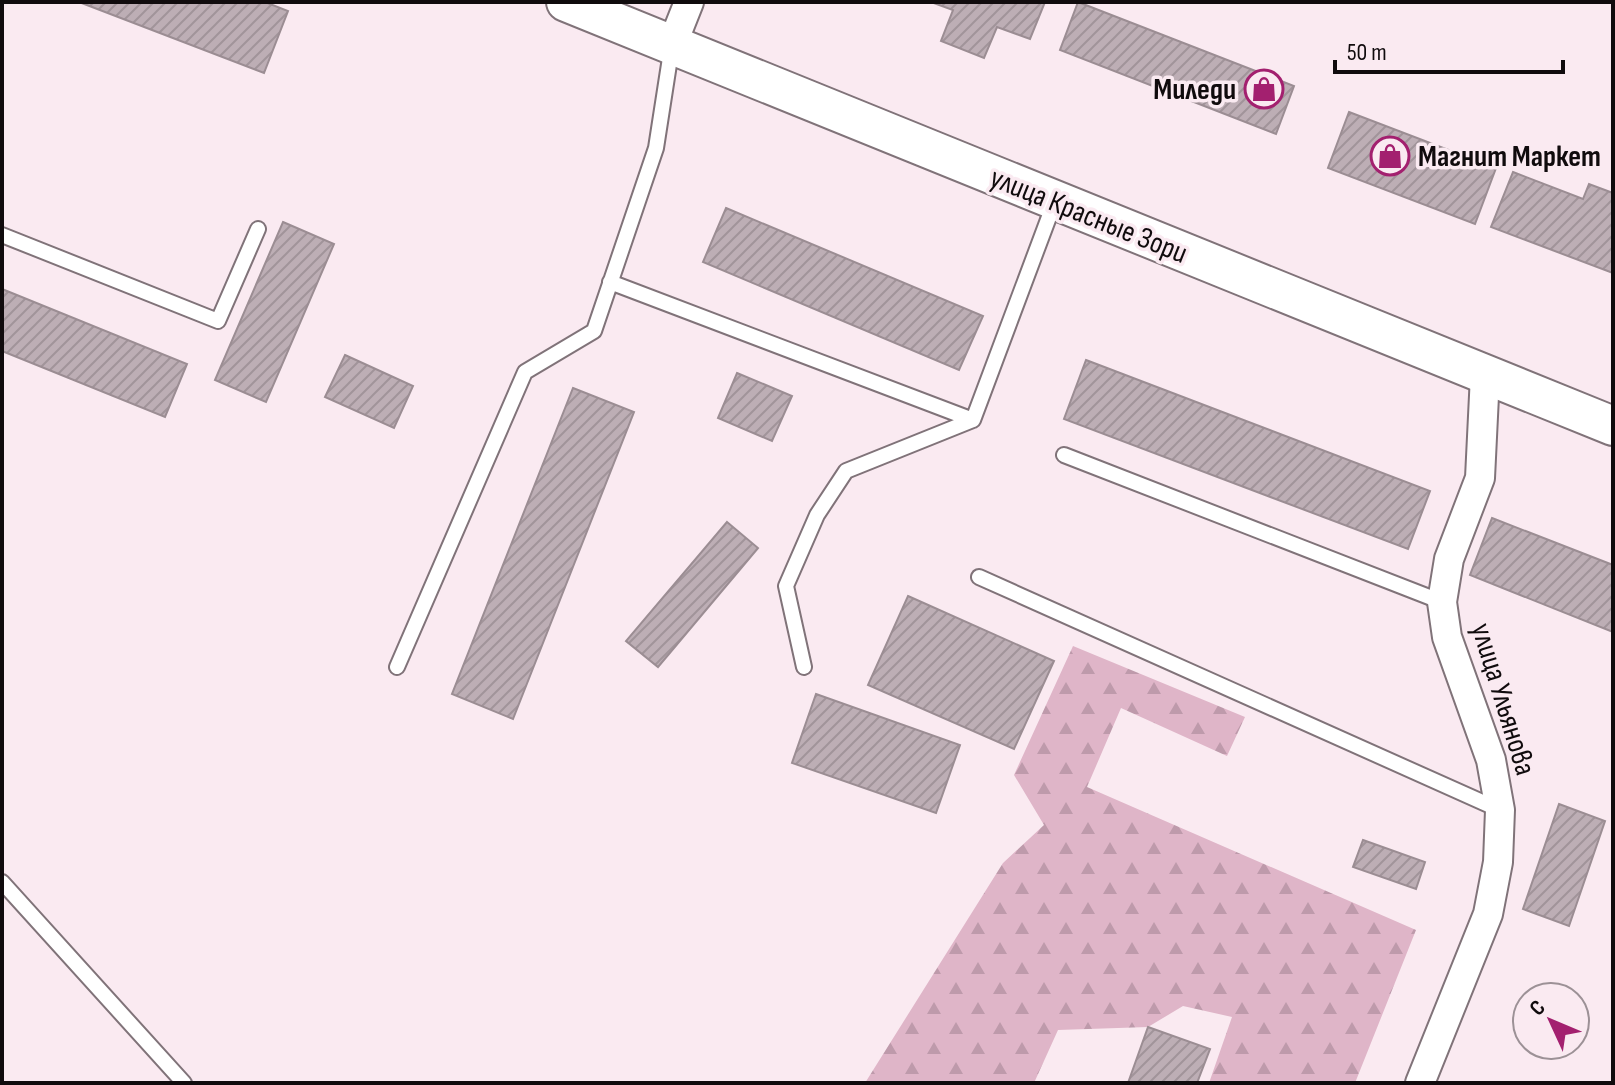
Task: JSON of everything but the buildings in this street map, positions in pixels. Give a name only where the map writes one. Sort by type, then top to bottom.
[{"type":"main road","name":"улица Красные Зори","points":[[566,2],[1613,426]]},
{"type":"street","points":[[672,45],[689,2]]},
{"type":"street","name":"улица Ульянова","points":[[1420,1083],[1488,914],[1498,862],[1500,810],[1491,760],[1447,637],[1442,602],[1449,559],[1480,478],[1485,375]]},
{"type":"lane","points":[[397,667],[525,372],[594,331],[656,148],[672,45]]},
{"type":"lane","points":[[804,667],[786,586],[817,515],[846,471],[973,420],[1055,201]]},
{"type":"lane","points":[[2,235],[218,321],[258,229]]},
{"type":"lane","points":[[610,282],[973,420]]},
{"type":"lane","points":[[1064,455],[1442,602]]},
{"type":"lane","points":[[979,577],[1500,810]]},
{"type":"lane","points":[[2,882],[184,1083]]},
{"type":"green space","points":[[1073,646],[1245,717],[1227,756],[1121,708],[1087,787],[1416,930],[1355,1083],[1209,1083],[1232,1017],[1183,1006],[1148,1027],[1058,1030],[1034,1083],[865,1083],[1003,863],[1044,825],[1014,775]]},
{"type":"place","name":"Миледи","points":[[1264,89]]},
{"type":"place","name":"Магнит Маркет","points":[[1390,156]]}]
